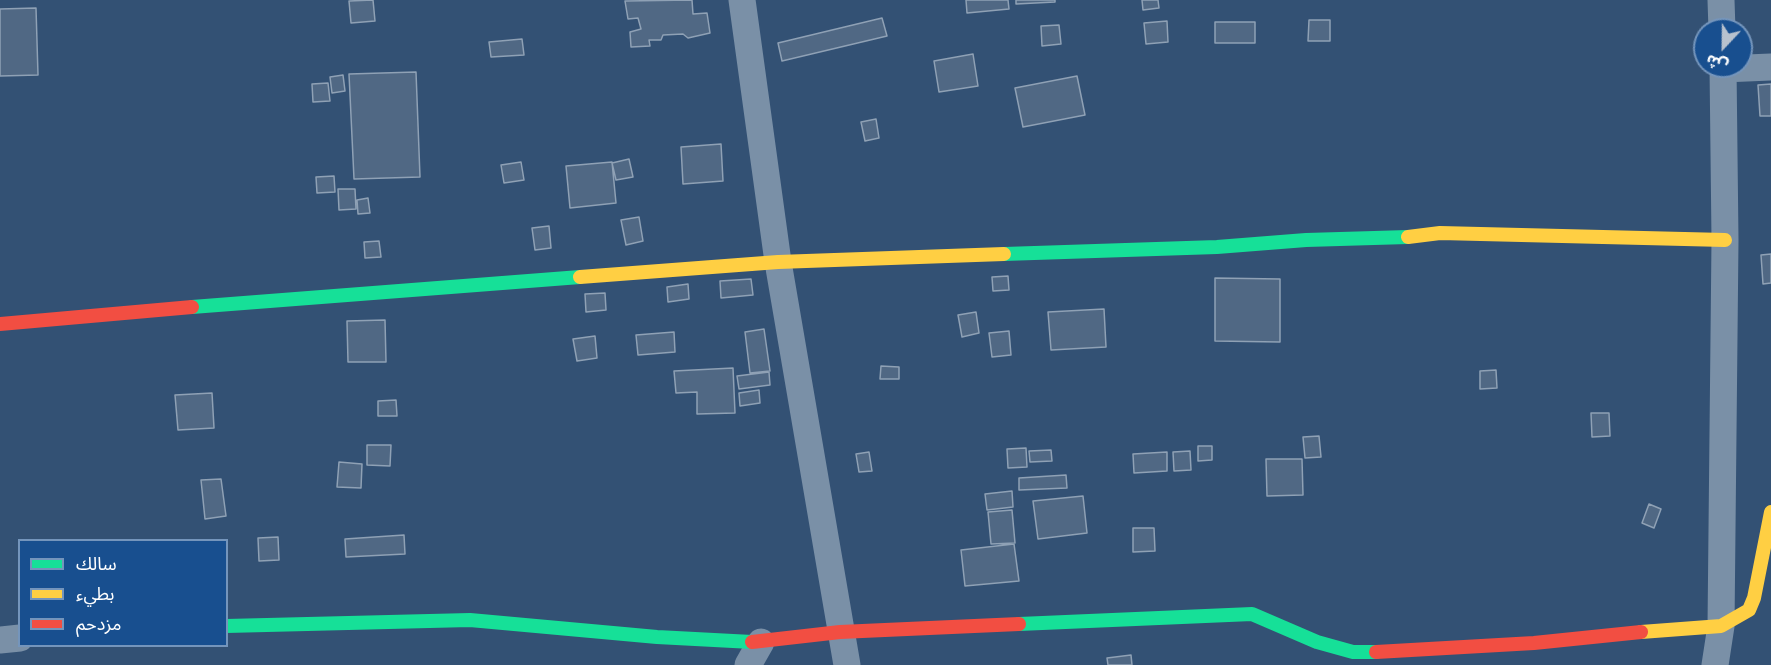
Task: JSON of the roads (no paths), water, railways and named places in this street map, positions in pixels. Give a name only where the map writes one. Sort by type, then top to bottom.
[{"type":"street","points":[[742,0],[778,262],[847,665]]},
{"type":"street","points":[[1721,0],[1722,18]]},
{"type":"street","points":[[1753,67],[1771,67]]},
{"type":"street","points":[[1715,665],[1721,626],[1725,240],[1723,78]]},
{"type":"street","points":[[0,324],[236,303],[778,262],[1217,247],[1306,240],[1414,237],[1440,233],[1725,240]]},
{"type":"street","points":[[228,626],[470,620],[657,637],[761,642],[840,632],[1252,614],[1317,642],[1353,651],[1390,652],[1534,643],[1678,628],[1721,626],[1738,618],[1749,610],[1754,598],[1771,512]]},
{"type":"street","points":[[0,640],[18,638]]},
{"type":"street","points":[[748,665],[761,642]]}]
